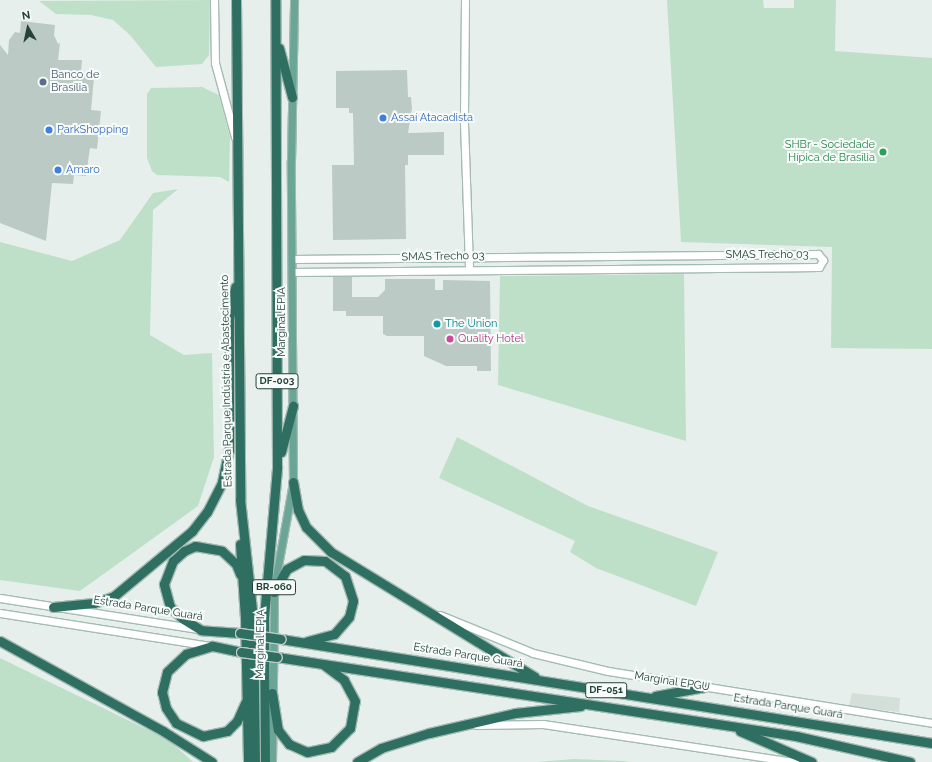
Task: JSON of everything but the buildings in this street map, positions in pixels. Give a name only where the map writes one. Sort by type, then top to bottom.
[{"type":"highway","name":"Estrada Parque Indústria e Abastecimento","points":[[236,0],[240,499],[253,618],[255,762]]},
{"type":"highway","name":"DF-003","points":[[264,762],[264,617],[277,467],[275,0]]},
{"type":"highway","points":[[276,34],[292,97]]},
{"type":"highway","points":[[53,607],[94,604],[114,596],[192,531],[207,512],[222,482],[228,456],[229,319],[238,274]]},
{"type":"highway","points":[[277,467],[293,406]]},
{"type":"highway","points":[[293,482],[299,514],[315,538],[331,552],[538,679]]},
{"type":"highway","points":[[240,499],[237,520],[244,585],[248,762]]},
{"type":"highway","points":[[201,630],[175,612],[166,600],[166,573],[179,554],[201,546],[222,551],[236,564],[244,585]]},
{"type":"highway","points":[[274,590],[287,569],[304,560],[325,561],[345,576],[353,602],[345,624],[334,634],[302,642]]},
{"type":"highway","points":[[268,565],[274,590]]},
{"type":"highway","name":"Estrada Parque Guará","points":[[201,630],[281,638],[932,743]]},
{"type":"highway","points":[[0,641],[163,731],[212,762]]},
{"type":"highway","points":[[212,646],[186,654],[167,672],[162,692],[170,716],[194,734],[220,734],[237,721],[247,692]]},
{"type":"highway","name":"DF-051","points":[[212,646],[241,652],[320,662],[730,726],[847,746],[910,762]]},
{"type":"highway","points":[[272,693],[278,730],[289,744],[307,752],[331,747],[350,728],[355,701],[344,680],[320,662]]},
{"type":"highway","points":[[648,697],[704,687]]},
{"type":"highway","points":[[358,762],[400,742],[461,726],[539,709],[602,705]]},
{"type":"highway","points":[[730,726],[812,762]]},
{"type":"main road","name":"Marginal EPIA","points":[[272,762],[274,590],[293,482],[292,97],[294,0]]},
{"type":"street","points":[[214,0],[215,63],[237,142]]},
{"type":"street","points":[[464,0],[464,123],[469,269]]},
{"type":"street","name":"SMAS Trecho 03","points":[[292,259],[818,254],[823,262],[819,266],[292,272]]},
{"type":"street","points":[[560,256],[560,268]]},
{"type":"street","points":[[314,259],[315,271]]},
{"type":"street","name":"Estrada Parque Guará","points":[[0,598],[201,630]]},
{"type":"street","name":"Marginal EPGU","points":[[420,607],[533,653],[608,671],[932,723]]},
{"type":"street","name":"DF-051","points":[[0,613],[212,646]]},
{"type":"street","points":[[461,726],[543,724],[795,762]]},
{"type":"shaded area","points":[[852,693],[900,698],[899,712],[849,706]]},
{"type":"green space","points":[[210,0],[209,55],[202,64],[156,67],[130,35],[113,20],[91,15],[56,14],[39,1]]},
{"type":"green space","points":[[667,0],[763,0],[764,8],[794,8],[794,0],[836,0],[835,51],[932,58],[932,349],[831,348],[832,247],[681,242]]},
{"type":"green space","points":[[202,87],[219,95],[230,137],[229,182],[220,177],[157,175],[152,171],[147,158],[147,94],[151,88]]},
{"type":"green space","points":[[178,189],[153,210],[150,335],[184,355],[212,353],[214,457],[198,506],[80,591],[0,580],[0,242],[72,261],[120,240],[153,193]]},
{"type":"green space","points":[[684,274],[686,441],[498,385],[500,276]]},
{"type":"green space","points":[[457,437],[588,506],[718,552],[696,606],[596,568],[570,552],[575,541],[439,478]]},
{"type":"green space","points":[[0,658],[169,740],[193,762],[0,762]]},
{"type":"green space","points":[[574,759],[624,761],[630,762],[537,762]]},
{"type":"place","name":"Banco de Brasília","points":[[43,82]]},
{"type":"place","name":"Assaí Atacadista","points":[[383,118]]},
{"type":"place","name":"ParkShopping","points":[[49,130]]},
{"type":"place","name":"SHBr - Sociedade Hípica de Brasília","points":[[883,152]]},
{"type":"place","name":"Amaro","points":[[58,170]]},
{"type":"place","name":"The Union","points":[[437,324]]},
{"type":"place","name":"Quality Hotel","points":[[450,339]]}]
